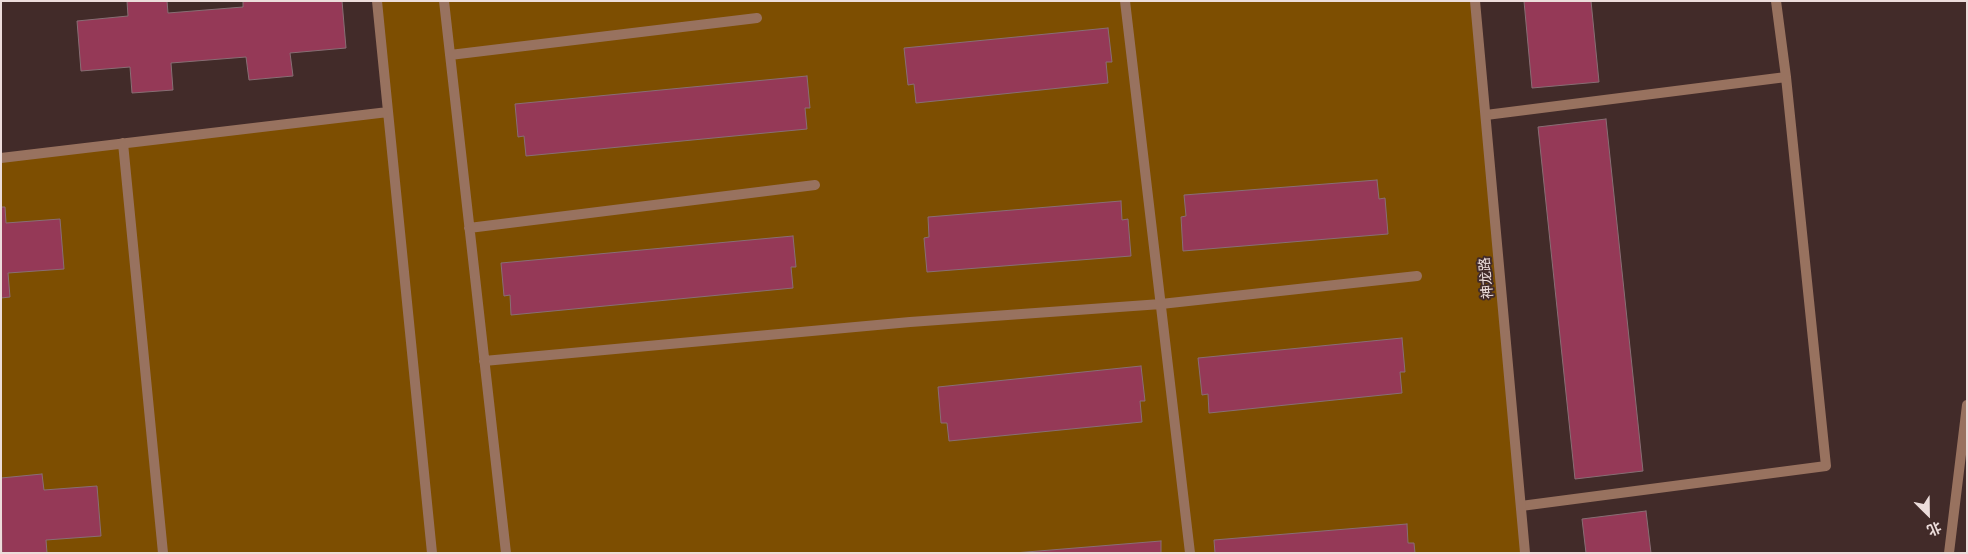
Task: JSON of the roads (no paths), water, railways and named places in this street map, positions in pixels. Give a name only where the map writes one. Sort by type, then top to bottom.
[{"type":"street","points":[[377,1],[432,553]]},
{"type":"street","points":[[444,1],[506,553]]},
{"type":"street","points":[[1125,1],[1190,553]]},
{"type":"street","name":"神龙路","points":[[1475,1],[1525,553]]},
{"type":"street","points":[[1521,506],[1826,466],[1786,77],[1776,1]]},
{"type":"street","points":[[450,55],[757,18]]},
{"type":"street","points":[[1486,115],[1786,77]]},
{"type":"street","points":[[1,158],[388,112]]},
{"type":"street","points":[[123,144],[163,553]]},
{"type":"street","points":[[469,228],[816,185]]},
{"type":"street","points":[[484,361],[910,322],[1161,304],[1417,276]]},
{"type":"street","points":[[1949,553],[1967,405]]}]
